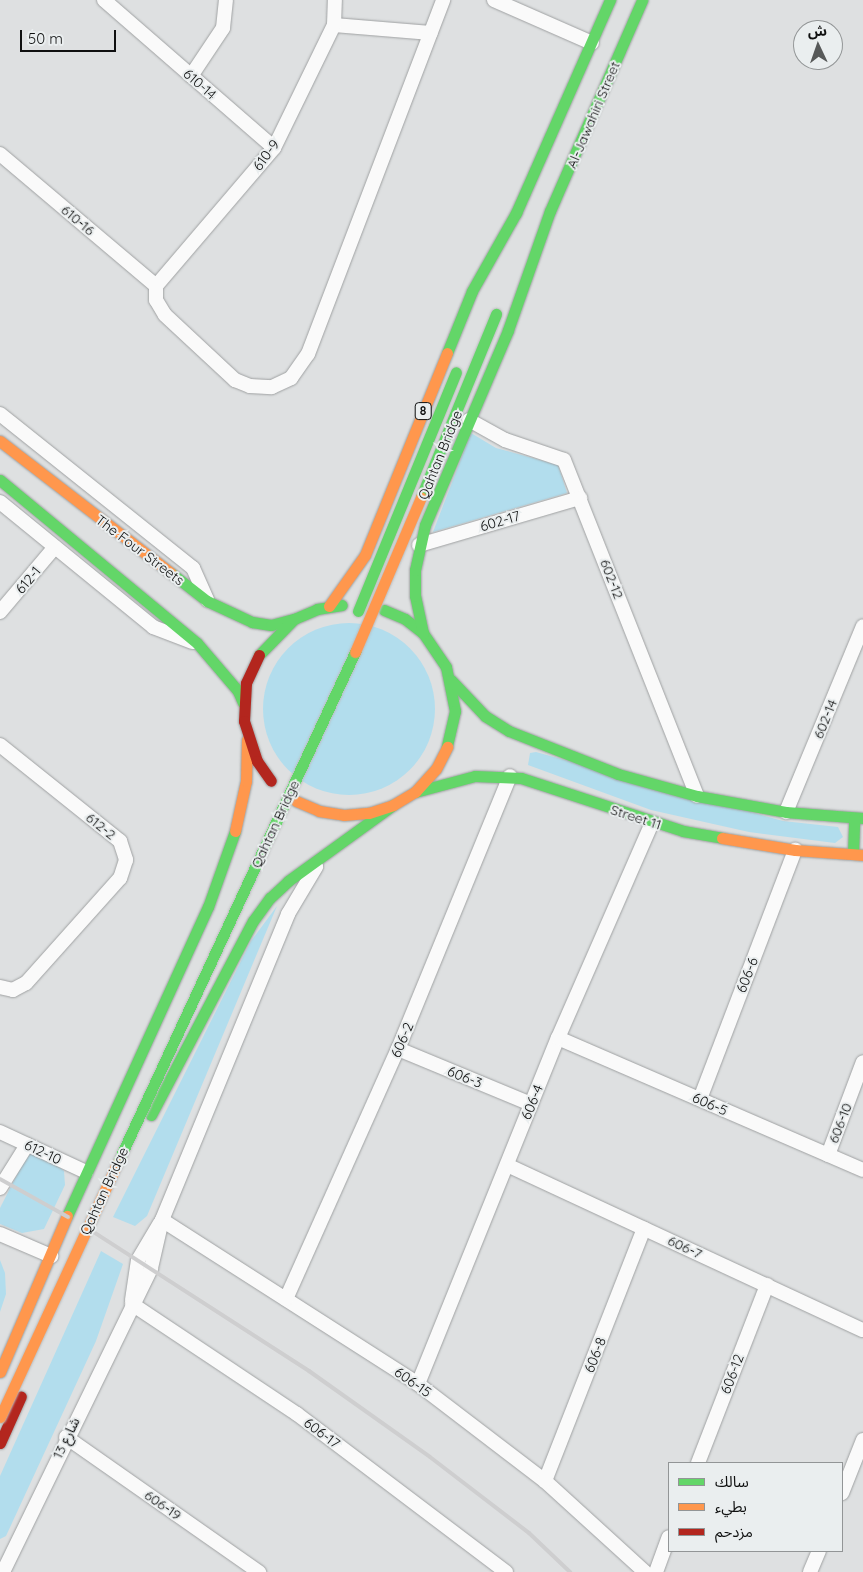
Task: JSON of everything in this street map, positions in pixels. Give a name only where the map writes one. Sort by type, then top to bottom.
[{"type":"main road","name":"Al-Jawahiri Street","points":[[516,214],[610,0]]},
{"type":"main road","name":"Al-Jawahiri Street","points":[[542,230],[642,0]]},
{"type":"main road","points":[[494,277],[516,214]]},
{"type":"main road","name":"8","points":[[329,606],[365,555],[472,291],[516,214]]},
{"type":"main road","points":[[516,268],[542,230]]},
{"type":"main road","points":[[423,634],[415,596],[420,545],[469,420],[508,330],[542,230]]},
{"type":"main road","name":"Qahtan Bridge","points":[[0,1417],[381,597],[498,310]]},
{"type":"main road","name":"Qahtan Bridge","points":[[352,624],[459,364]]},
{"type":"main road","name":"The Four Streets","points":[[0,441],[207,601],[252,622],[271,625],[294,619]]},
{"type":"main road","points":[[0,480],[197,643],[238,691],[243,703],[248,740],[246,780],[234,834],[208,907],[86,1172],[0,1372]]},
{"type":"main road","points":[[243,703],[246,683],[264,646],[294,619],[329,606],[353,604]]},
{"type":"main road","points":[[384,610],[405,619],[423,634],[440,655],[451,680],[466,700],[485,716],[509,731],[618,774],[698,796],[786,812],[858,818],[858,855]]},
{"type":"main road","points":[[0,1443],[151,1116],[253,921],[288,881],[393,805],[415,792],[436,770],[450,742],[455,711],[451,680]]},
{"type":"main road","points":[[248,740],[257,762],[270,780]]},
{"type":"main road","name":"Qahtan Bridge","points":[[272,797],[284,771]]},
{"type":"main road","name":"Street 11","points":[[415,792],[456,779],[510,776],[652,823],[722,839],[794,850],[858,855]]},
{"type":"main road","points":[[296,801],[319,811],[344,815],[369,813],[393,805]]},
{"type":"main road","name":"Qahtan Bridge","points":[[0,1395],[227,893]]},
{"type":"street","name":"610-14","points":[[104,0],[274,148]]},
{"type":"street","points":[[191,76],[223,28],[226,0]]},
{"type":"street","name":"610-9","points":[[156,286],[274,148],[334,25],[335,0]]},
{"type":"street","points":[[156,286],[156,300],[165,314],[235,380],[250,386],[272,387],[291,378],[308,354],[443,0]]},
{"type":"street","points":[[494,0],[592,43]]},
{"type":"street","points":[[334,25],[431,33]]},
{"type":"street","name":"610-16","points":[[0,154],[156,286]]},
{"type":"street","points":[[0,414],[192,568],[207,601]]},
{"type":"street","name":"602-12","points":[[469,420],[505,440],[563,458],[698,796]]},
{"type":"street","name":"602-17","points":[[420,545],[580,498]]},
{"type":"street","points":[[0,502],[153,627],[197,643]]},
{"type":"street","name":"612-1","points":[[0,612],[55,547]]},
{"type":"street","name":"602-14","points":[[786,812],[863,626]]},
{"type":"street","name":"612-2","points":[[0,745],[120,841],[126,860],[120,878],[26,984],[6,988]]},
{"type":"street","name":"606-2","points":[[286,1299],[398,1049],[510,776]]},
{"type":"street","name":"606-4","points":[[418,1384],[558,1038],[652,823]]},
{"type":"street","name":"شارع 13","points":[[1,1572],[132,1304],[138,1260],[162,1220],[295,900],[332,848]]},
{"type":"street","name":"606-6","points":[[700,1099],[794,850]]},
{"type":"street","name":"606-5","points":[[558,1038],[863,1170]]},
{"type":"street","name":"606-3","points":[[398,1049],[531,1104]]},
{"type":"street","name":"606-10","points":[[828,1155],[863,1062]]},
{"type":"street","name":"612-10","points":[[0,1132],[86,1172]]},
{"type":"street","points":[[0,1188],[27,1145]]},
{"type":"street","name":"606-7","points":[[507,1165],[863,1330]]},
{"type":"street","name":"606-15","points":[[162,1220],[418,1384],[545,1481],[644,1572]]},
{"type":"street","name":"606-8","points":[[545,1481],[644,1229]]},
{"type":"street","points":[[0,1234],[51,1256]]},
{"type":"street","name":"606-12","points":[[698,1462],[767,1286]]},
{"type":"street","name":"606-17","points":[[132,1304],[297,1414],[506,1572]]},
{"type":"street","name":"606-19","points":[[66,1438],[259,1572]]},
{"type":"street","points":[[843,1490],[863,1440]]},
{"type":"street","points":[[656,1572],[668,1540]]},
{"type":"street","points":[[810,1572],[819,1552]]},
{"type":"shaded area","points":[[471,433],[496,448],[558,465],[567,493],[433,532]]},
{"type":"shaded area","points":[[349,623],[366,625],[382,630],[410,648],[428,676],[433,692],[435,709],[433,726],[428,742],[410,770],[382,788],[366,793],[349,795],[332,793],[316,788],[288,770],[270,742],[265,726],[263,709],[265,692],[270,676],[288,648],[316,630],[332,625]]},
{"type":"shaded area","points":[[536,752],[783,821],[838,827],[843,837],[835,843],[749,832],[651,810],[528,765],[530,753]]},
{"type":"shaded area","points":[[277,906],[147,1216],[135,1226],[113,1217],[251,941]]},
{"type":"shaded area","points":[[29,1151],[53,1161],[64,1171],[65,1185],[44,1229],[22,1233],[0,1224],[0,1208]]},
{"type":"shaded area","points":[[101,1251],[123,1264],[96,1341],[6,1536],[0,1539],[0,1476]]},
{"type":"shaded area","points":[[0,1260],[5,1273],[6,1294],[0,1312]]},
{"type":"railway","points":[[0,1179],[68,1217]]},
{"type":"railway","points":[[95,1233],[309,1371],[430,1457],[529,1533],[570,1572]]},
{"type":"traffic: fast","points":[[447,353],[472,291],[516,213],[610,0]]},
{"type":"traffic: fast","points":[[423,633],[415,596],[415,570],[425,525],[508,330],[550,211],[642,0]]},
{"type":"traffic: fast","points":[[421,497],[496,314]]},
{"type":"traffic: fast","points":[[358,611],[456,372]]},
{"type":"traffic: fast","points":[[0,480],[197,643],[238,691],[243,703]]},
{"type":"traffic: fast","points":[[171,573],[207,601],[252,622],[271,625],[294,619]]},
{"type":"traffic: fast","points":[[259,655],[294,619],[317,609],[342,605]]},
{"type":"traffic: fast","points":[[384,610],[405,619],[423,633],[446,667],[455,711],[447,747]]},
{"type":"traffic: fast","points":[[117,1164],[355,652]]},
{"type":"traffic: fast","points":[[451,680],[485,716],[509,731],[618,774],[697,796],[786,812],[863,818]]},
{"type":"traffic: fast","points":[[415,792],[475,776],[521,778],[683,831],[722,838]]},
{"type":"traffic: fast","points":[[151,1115],[253,921],[270,898],[288,881],[393,805]]},
{"type":"traffic: fast","points":[[853,854],[854,818]]},
{"type":"traffic: fast","points":[[67,1216],[208,907],[235,831]]},
{"type":"traffic: slow","points":[[329,606],[365,555],[447,353]]},
{"type":"traffic: slow","points":[[0,441],[171,573]]},
{"type":"traffic: slow","points":[[355,652],[421,497]]},
{"type":"traffic: slow","points":[[235,831],[246,781],[247,740]]},
{"type":"traffic: slow","points":[[296,801],[319,811],[344,815],[369,813],[393,805],[415,792],[436,769],[447,747]]},
{"type":"traffic: slow","points":[[722,838],[795,850],[863,855]]},
{"type":"traffic: slow","points":[[0,1417],[117,1164]]},
{"type":"traffic: slow","points":[[0,1372],[67,1216]]},
{"type":"traffic: jam","points":[[259,655],[246,683],[244,721],[257,761],[271,781]]},
{"type":"traffic: jam","points":[[0,1443],[21,1396]]}]
